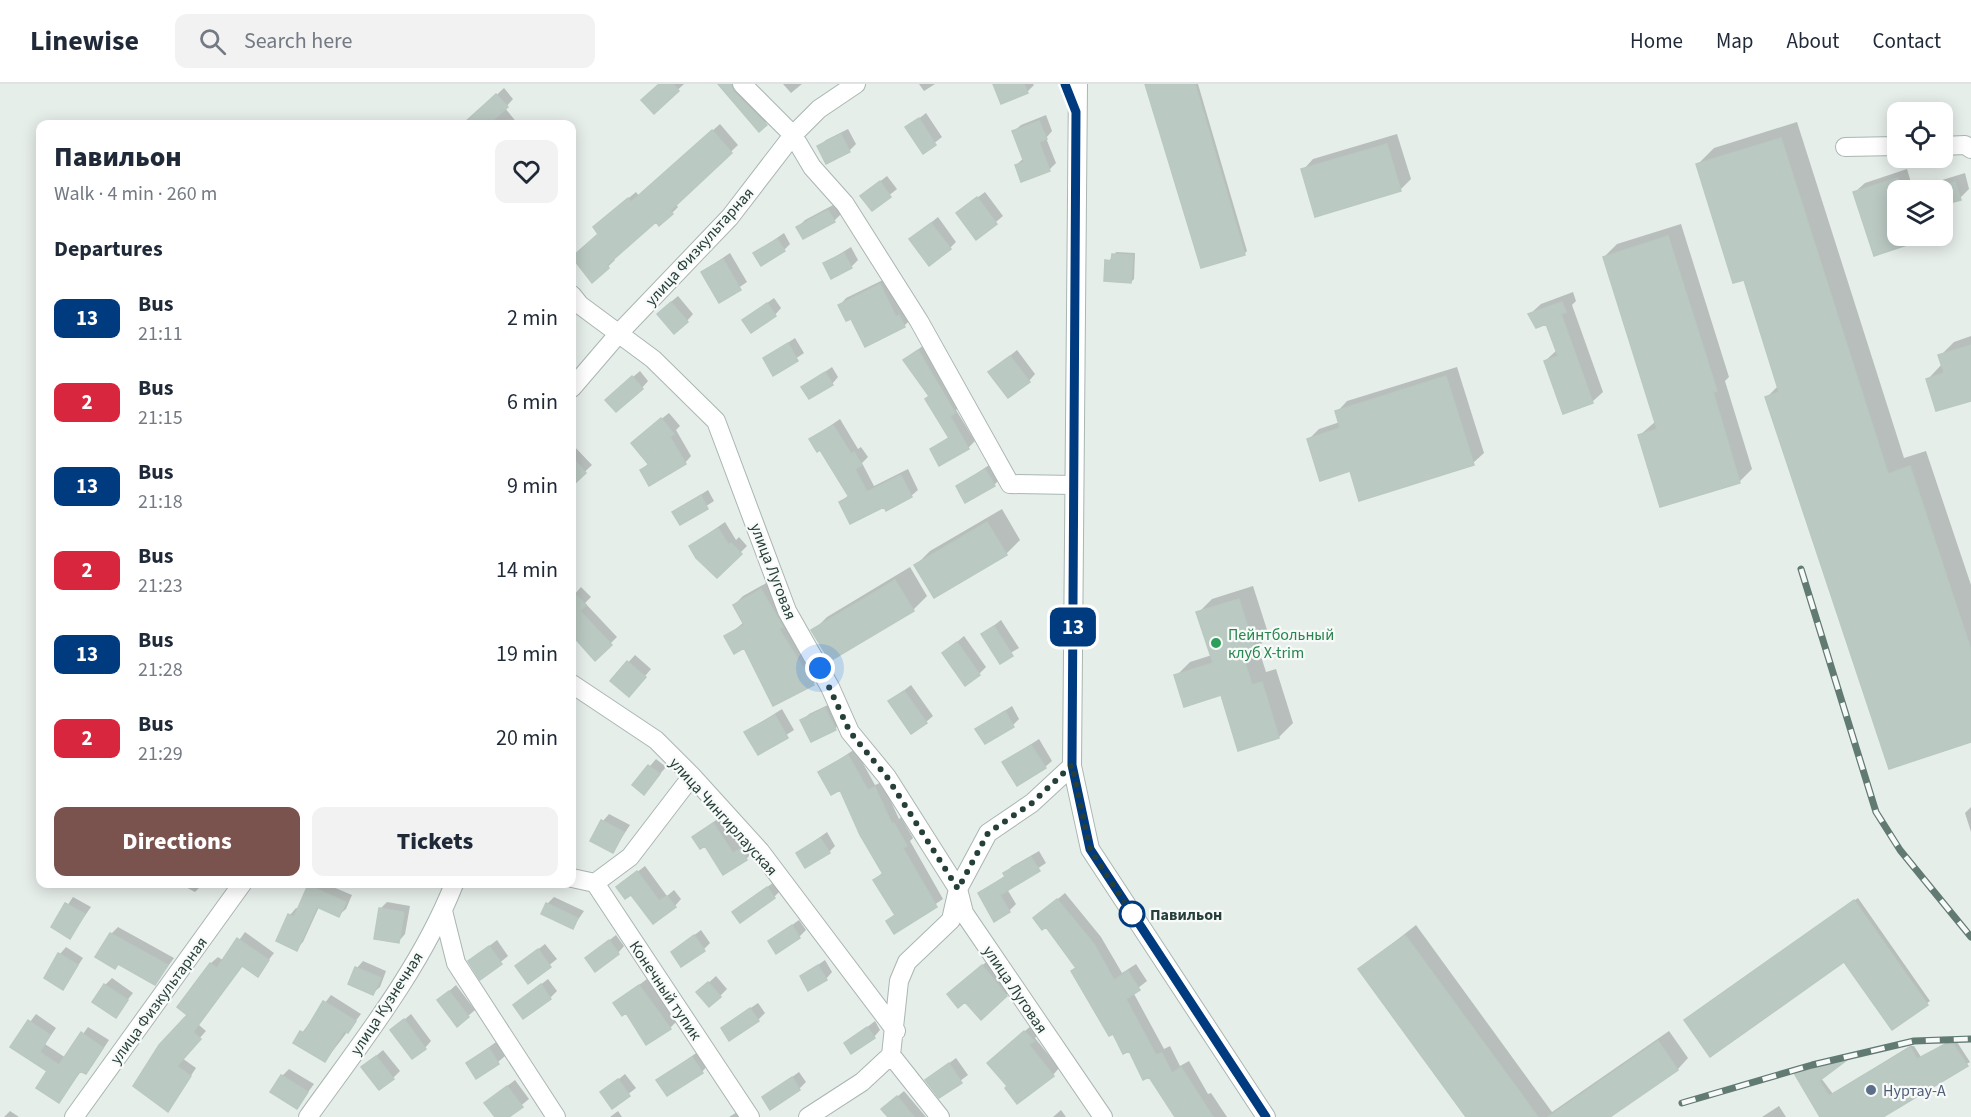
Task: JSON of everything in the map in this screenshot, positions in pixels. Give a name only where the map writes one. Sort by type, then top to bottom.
[{"type":"street","points":[[742,84],[793,135],[812,167],[844,204],[919,321],[1010,484],[1074,484]]},
{"type":"street","name":"улица Физкультарная","points":[[576,383],[620,332],[730,217],[793,135],[819,109],[856,84]]},
{"type":"street","points":[[1065,84],[1076,112]]},
{"type":"street","points":[[1078,84],[1072,765],[1090,849],[1266,1117]]},
{"type":"street","points":[[1953,146],[1965,145],[1971,149]]},
{"type":"street","points":[[1845,147],[1887,146]]},
{"type":"street","name":"улица Луговая","points":[[576,300],[653,359],[716,421],[787,611],[830,687],[850,732],[887,777],[958,889],[964,913],[1103,1117]]},
{"type":"street","name":"улица Чингирлауская","points":[[576,687],[656,740],[692,776],[760,851],[896,1031]]},
{"type":"street","points":[[808,1117],[862,1082],[891,1055],[896,1031],[899,981],[907,962],[951,920],[958,889],[988,833],[1032,803],[1072,765]]},
{"type":"street","points":[[576,879],[595,883],[630,857],[692,776]]},
{"type":"street","name":"Конечный тупик","points":[[595,883],[750,1117]]},
{"type":"street","name":"улица Физкультарная","points":[[74,1117],[239,888]]},
{"type":"street","name":"улица Кузнечная","points":[[308,1117],[389,1003],[443,911],[452,888]]},
{"type":"street","points":[[443,911],[456,963],[556,1117]]},
{"type":"street","points":[[891,1055],[940,1117]]},
{"type":"building","points":[[659,84],[673,84],[679,91],[654,114],[641,100]]},
{"type":"building","points":[[718,84],[731,84],[734,92],[767,125],[759,132]]},
{"type":"building","points":[[993,84],[1024,84],[1028,93],[1001,104]]},
{"type":"building","points":[[1145,84],[1195,84],[1245,255],[1201,268]]},
{"type":"building","points":[[496,94],[508,107],[493,120],[467,120]]},
{"type":"building","points":[[919,118],[936,145],[923,154],[905,127]]},
{"type":"building","points":[[1039,121],[1047,139],[1039,142],[1050,171],[1021,182],[1015,165],[1024,162],[1012,131]]},
{"type":"building","points":[[712,130],[732,153],[670,211],[673,214],[659,226],[656,222],[607,265],[609,268],[592,283],[576,262],[576,253],[598,234],[593,227],[628,198],[631,202]]},
{"type":"building","points":[[841,134],[850,152],[826,164],[817,146]]},
{"type":"building","points":[[1781,138],[1888,474],[1910,466],[1971,650],[1971,742],[1889,769],[1765,397],[1779,392],[1744,280],[1733,283],[1696,164]]},
{"type":"building","points":[[1387,144],[1401,191],[1315,217],[1301,169]]},
{"type":"building","points":[[880,181],[891,197],[872,211],[860,196]]},
{"type":"building","points":[[1887,181],[1887,246],[1904,246],[1874,256],[1853,192]]},
{"type":"building","points":[[1955,182],[1961,200],[1953,202],[1953,183]]},
{"type":"building","points":[[977,197],[997,224],[976,240],[956,213]]},
{"type":"building","points":[[828,210],[835,222],[803,239],[796,227]]},
{"type":"building","points":[[931,223],[951,249],[929,266],[909,239]]},
{"type":"building","points":[[1668,236],[1717,391],[1713,392],[1740,483],[1660,507],[1638,435],[1657,429],[1603,257]]},
{"type":"building","points":[[777,239],[785,251],[761,266],[753,253]]},
{"type":"building","points":[[844,253],[852,268],[831,279],[823,263]]},
{"type":"building","points":[[1112,254],[1133,255],[1131,283],[1104,281],[1105,260],[1111,261]]},
{"type":"building","points":[[723,259],[741,290],[719,303],[701,272]]},
{"type":"building","points":[[880,284],[896,317],[899,315],[905,327],[865,347],[851,319],[846,321],[838,305]]},
{"type":"building","points":[[671,302],[688,322],[674,334],[657,314]]},
{"type":"building","points":[[1562,302],[1566,312],[1561,314],[1593,403],[1563,414],[1544,361],[1558,356],[1546,324],[1536,328],[1528,314]]},
{"type":"building","points":[[767,303],[776,316],[751,333],[742,320]]},
{"type":"building","points":[[788,343],[798,361],[773,376],[763,358]]},
{"type":"building","points":[[1971,345],[1971,401],[1936,411],[1926,379],[1944,373],[1938,355]]},
{"type":"building","points":[[918,350],[955,413],[950,416],[969,449],[939,466],[930,449],[949,438],[925,399],[929,396],[903,360]]},
{"type":"building","points":[[1010,356],[1030,382],[1008,398],[988,372]]},
{"type":"building","points":[[825,372],[833,385],[809,399],[801,387]]},
{"type":"building","points":[[632,376],[643,389],[616,412],[605,400]]},
{"type":"building","points":[[1446,376],[1474,465],[1359,501],[1350,471],[1320,481],[1307,439],[1340,428],[1335,411]]},
{"type":"building","points":[[661,418],[674,434],[670,437],[686,464],[649,486],[640,470],[649,465],[631,443]]},
{"type":"building","points":[[833,425],[851,454],[854,452],[862,465],[855,469],[867,492],[901,475],[912,497],[886,511],[884,507],[850,524],[839,502],[849,497],[820,450],[817,452],[809,439]]},
{"type":"building","points":[[576,462],[586,473],[576,482]]},
{"type":"building","points":[[985,469],[995,486],[965,503],[956,486]]},
{"type":"building","points":[[701,495],[708,509],[680,525],[672,512]]},
{"type":"building","points":[[987,522],[1007,555],[934,598],[914,565]]},
{"type":"building","points":[[718,528],[729,545],[731,543],[742,554],[717,578],[696,558],[689,546]]},
{"type":"building","points":[[895,580],[914,611],[830,661],[811,630]]},
{"type":"building","points":[[761,589],[783,627],[779,629],[814,685],[773,706],[744,648],[734,654],[724,636],[744,625],[733,605]]},
{"type":"building","points":[[576,595],[586,605],[580,611],[612,645],[595,661],[576,640]]},
{"type":"building","points":[[1239,599],[1255,652],[1243,656],[1252,685],[1262,682],[1279,738],[1238,751],[1221,695],[1184,707],[1174,675],[1213,663],[1196,612]]},
{"type":"building","points":[[994,626],[1013,656],[1000,664],[981,634]]},
{"type":"building","points":[[957,642],[980,675],[965,686],[942,653]]},
{"type":"building","points":[[627,661],[646,677],[629,697],[610,681]]},
{"type":"building","points":[[904,691],[927,723],[911,734],[888,701]]},
{"type":"building","points":[[825,708],[836,730],[811,742],[800,720]]},
{"type":"building","points":[[1005,711],[1014,727],[985,744],[975,729]]},
{"type":"building","points":[[775,715],[788,738],[758,755],[744,732]]},
{"type":"building","points":[[1031,745],[1046,768],[1017,786],[1002,762]]},
{"type":"building","points":[[848,755],[868,790],[875,787],[892,824],[894,823],[907,846],[903,848],[937,907],[894,934],[886,921],[895,915],[873,880],[883,874],[860,835],[840,790],[831,795],[818,772]]},
{"type":"building","points":[[648,765],[660,774],[644,795],[632,785]]},
{"type":"building","points":[[601,820],[624,832],[613,853],[590,841]]},
{"type":"building","points":[[713,823],[733,853],[740,849],[747,860],[723,875],[705,846],[700,849],[692,837]]},
{"type":"building","points":[[820,838],[830,853],[805,868],[796,853]]},
{"type":"building","points":[[1031,857],[1040,871],[1000,895],[1010,912],[994,922],[978,893],[1005,877],[1003,873]]},
{"type":"building","points":[[637,871],[659,901],[667,896],[676,907],[653,924],[631,895],[625,899],[616,887]]},
{"type":"building","points":[[767,887],[775,898],[740,923],[732,912]]},
{"type":"building","points":[[307,888],[315,888],[346,902],[339,917],[317,907],[297,951],[276,941],[288,914],[294,917]]},
{"type":"building","points":[[1057,899],[1094,944],[1114,980],[1128,971],[1140,990],[1126,999],[1156,1055],[1162,1053],[1172,1073],[1181,1067],[1213,1117],[1175,1117],[1149,1077],[1143,1080],[1129,1051],[1123,1054],[1113,1034],[1109,1036],[1071,971],[1076,968],[1046,927],[1042,930],[1033,918]]},
{"type":"building","points":[[1854,900],[1928,1005],[1892,1030],[1844,962],[1710,1057],[1684,1020]]},
{"type":"building","points":[[65,903],[85,914],[70,939],[51,927]]},
{"type":"building","points":[[546,903],[578,918],[573,929],[541,914]]},
{"type":"building","points":[[379,908],[404,912],[399,943],[374,939]]},
{"type":"building","points":[[792,925],[800,938],[776,954],[768,941]]},
{"type":"building","points":[[110,933],[168,965],[155,985],[118,964],[115,969],[95,957]]},
{"type":"building","points":[[694,935],[705,951],[681,967],[671,952]]},
{"type":"building","points":[[1405,935],[1538,1117],[1466,1117],[1358,969]]},
{"type":"building","points":[[237,938],[269,960],[258,977],[242,966],[193,1032],[201,1039],[177,1066],[191,1076],[168,1112],[133,1086],[159,1045],[187,1015],[177,1007],[210,963],[217,968]]},
{"type":"building","points":[[609,940],[619,954],[595,972],[585,958]]},
{"type":"building","points":[[489,946],[502,964],[480,980],[468,961]]},
{"type":"building","points":[[538,949],[551,967],[528,984],[515,966]]},
{"type":"building","points":[[58,953],[78,965],[63,990],[44,978]]},
{"type":"building","points":[[818,965],[827,980],[808,991],[800,976]]},
{"type":"building","points":[[982,965],[1007,996],[981,1020],[965,1002],[958,1008],[947,994]]},
{"type":"building","points":[[355,967],[381,978],[373,995],[348,984]]},
{"type":"building","points":[[708,982],[721,997],[709,1007],[696,992]]},
{"type":"building","points":[[104,984],[128,1000],[116,1018],[92,1002]]},
{"type":"building","points":[[541,984],[551,999],[523,1019],[513,1005]]},
{"type":"building","points":[[639,985],[671,1029],[646,1045],[626,1013],[622,1016],[613,1003]]},
{"type":"building","points":[[449,991],[469,1017],[457,1027],[437,1000]]},
{"type":"building","points":[[323,1001],[356,1021],[348,1033],[344,1031],[325,1062],[293,1043],[300,1031],[304,1033]]},
{"type":"building","points":[[750,1008],[759,1021],[729,1041],[721,1028]]},
{"type":"building","points":[[404,1019],[426,1049],[412,1059],[390,1030]]},
{"type":"building","points":[[28,1020],[50,1035],[40,1052],[59,1065],[81,1032],[103,1048],[86,1074],[80,1071],[59,1103],[36,1088],[47,1071],[10,1047]]},
{"type":"building","points":[[867,1027],[875,1038],[851,1054],[844,1043]]},
{"type":"building","points":[[1024,1031],[1034,1041],[1029,1045],[1054,1076],[1017,1104],[1005,1088],[1007,1086],[987,1063]]},
{"type":"building","points":[[1658,1041],[1678,1070],[1610,1117],[1548,1117]]},
{"type":"building","points":[[1951,1041],[1968,1066],[1883,1117],[1820,1117],[1794,1073],[1847,1060],[1819,1081],[1829,1096],[1910,1047],[1917,1059]]},
{"type":"building","points":[[489,1048],[499,1064],[476,1079],[466,1063]]},
{"type":"building","points":[[376,1056],[394,1079],[379,1090],[361,1067]]},
{"type":"building","points":[[692,1057],[703,1073],[667,1096],[656,1080]]},
{"type":"building","points":[[949,1063],[962,1083],[939,1098],[925,1080]]},
{"type":"building","points":[[281,1075],[308,1092],[297,1109],[270,1092]]},
{"type":"building","points":[[792,1077],[800,1090],[770,1110],[762,1097]]},
{"type":"building","points":[[618,1079],[630,1096],[612,1109],[600,1092]]},
{"type":"building","points":[[507,1086],[523,1107],[509,1117],[495,1117],[484,1103]]},
{"type":"building","points":[[897,1096],[914,1117],[888,1117],[881,1109]]},
{"type":"railway","points":[[1801,569],[1876,812],[1900,850],[1971,937]]},
{"type":"railway","points":[[1682,1103],[1812,1065],[1914,1041],[1971,1039]]},
{"type":"bus line","name":"13","points":[[1065,84],[1076,112],[1072,765],[1090,849],[1266,1117]]},
{"type":"place","name":"Пейнтбольный клуб X-trim","points":[[1216,643]]},
{"type":"place","name":"Павильон","points":[[1132,914]]},
{"type":"place","name":"Нуртау-А","points":[[1871,1090]]},
{"type":"route","points":[[820,668],[850,732],[887,777],[958,889],[988,833],[1032,803],[1072,765],[1090,849],[1132,914]]}]
